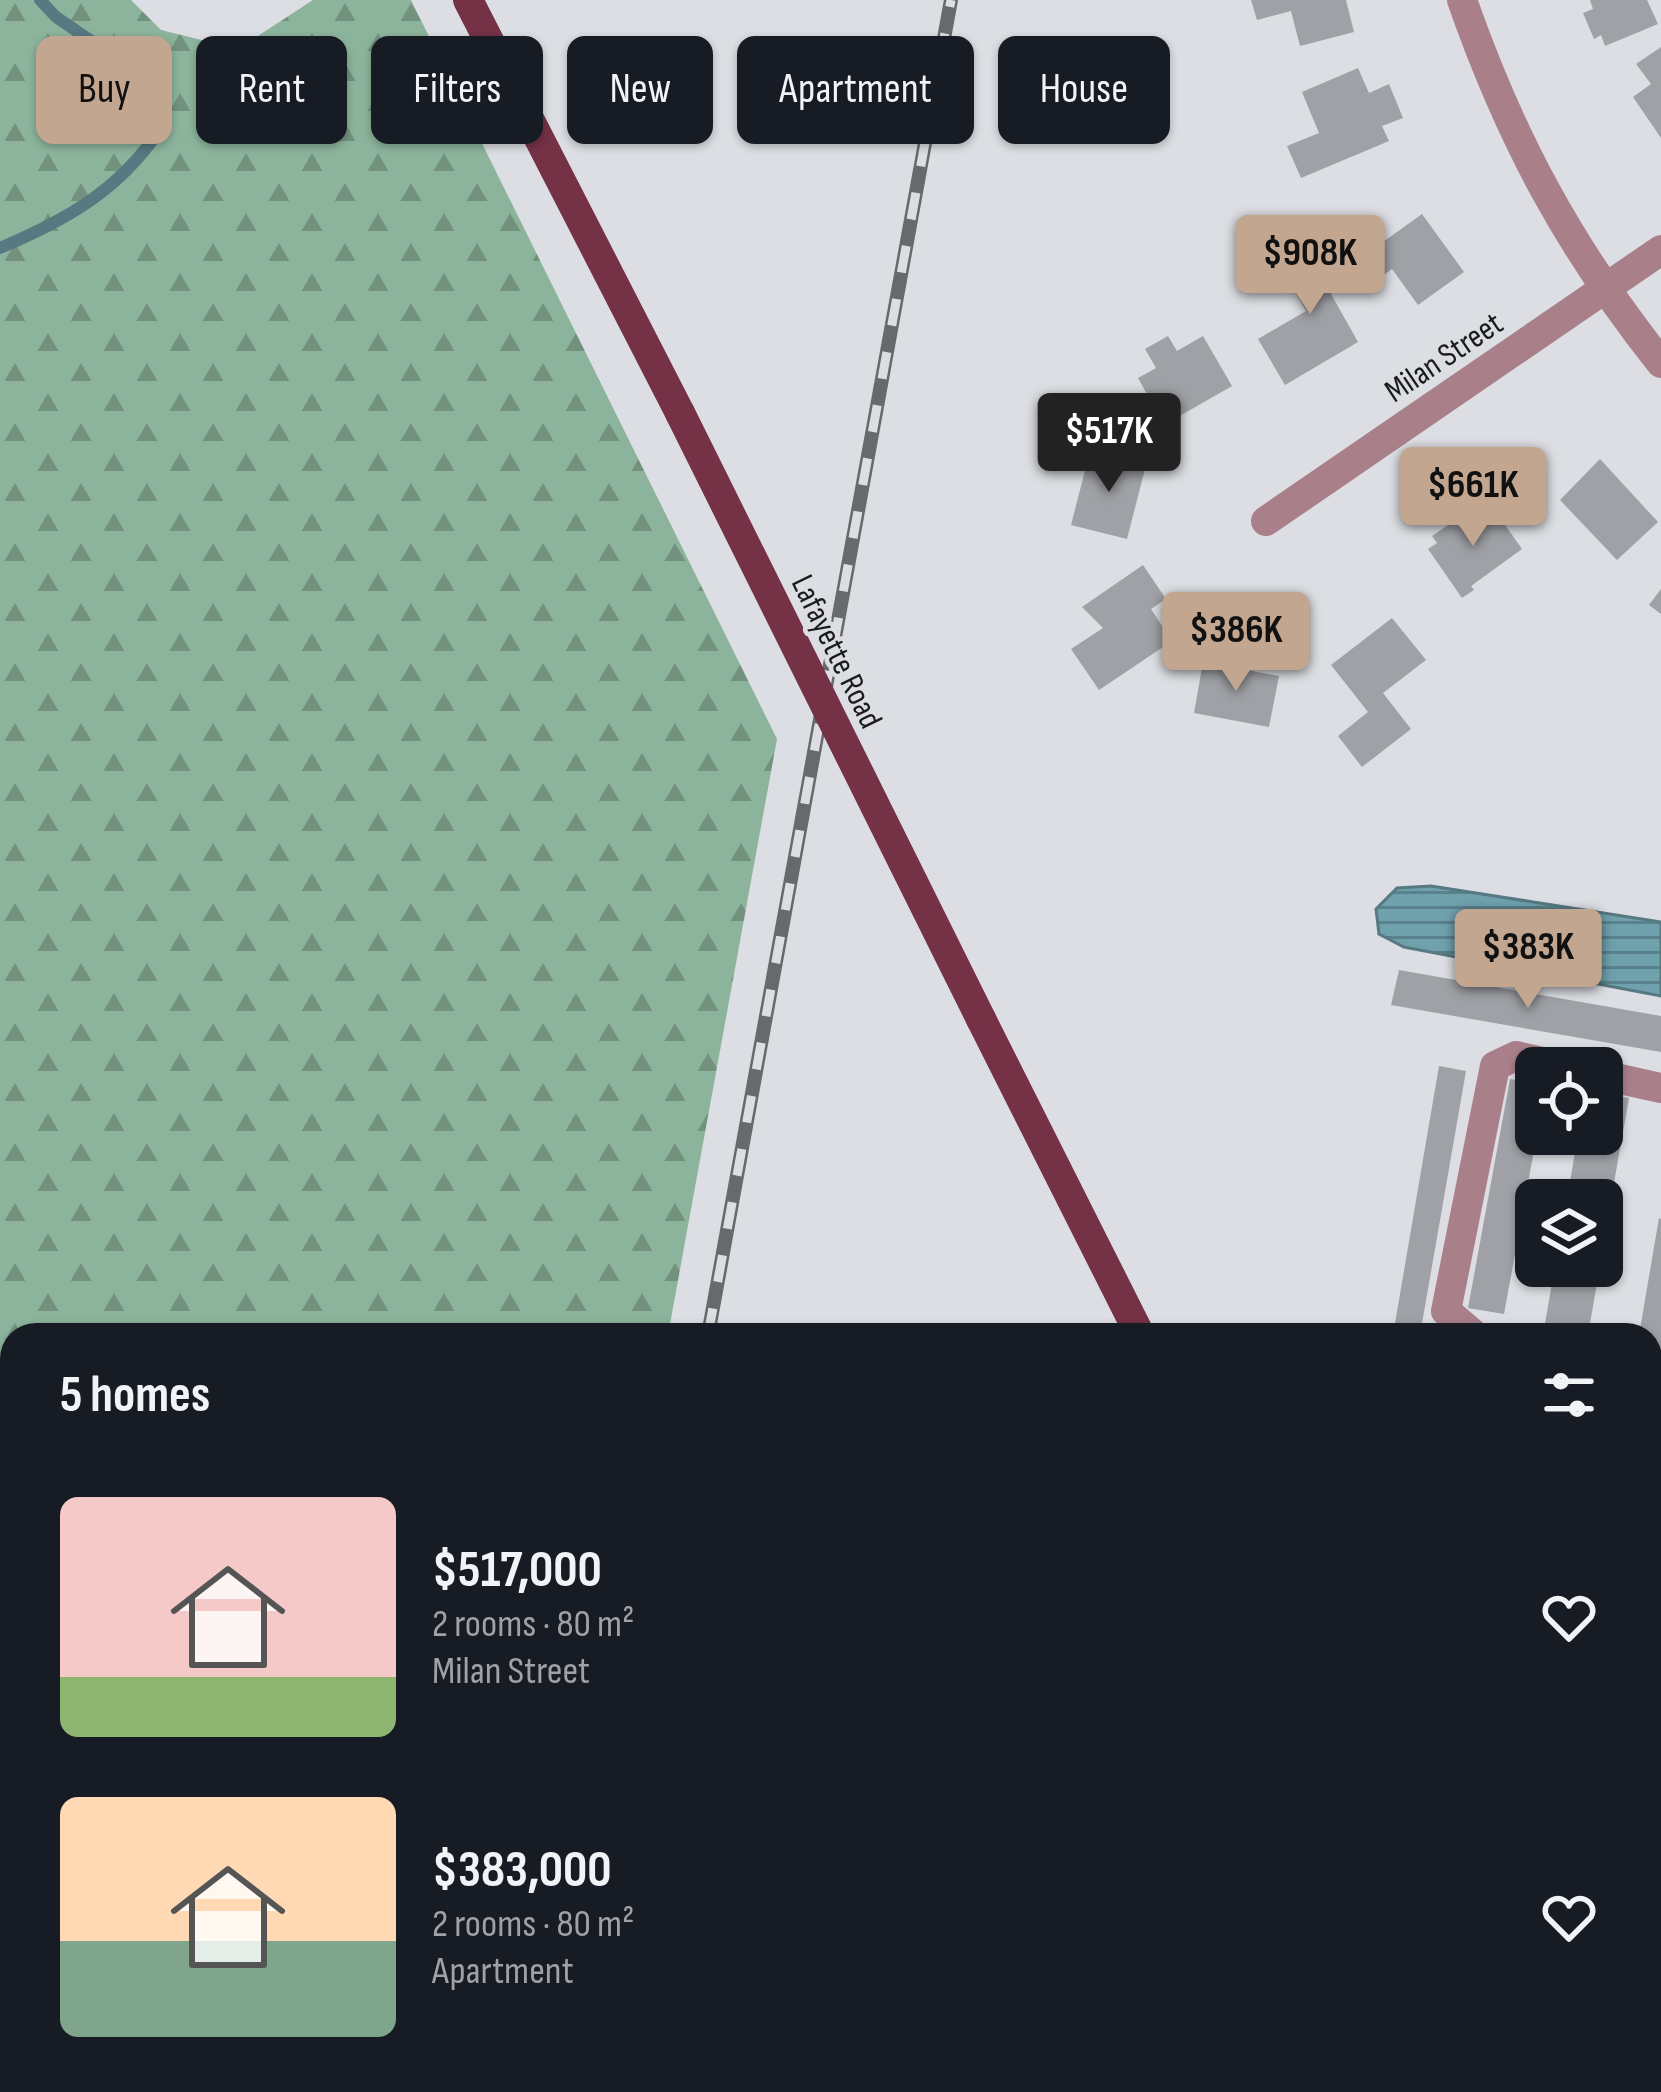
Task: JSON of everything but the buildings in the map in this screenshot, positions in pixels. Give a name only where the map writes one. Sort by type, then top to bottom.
[{"type":"main road","name":"Lafayette Road","points":[[468,0],[680,413],[1134,1323]]},
{"type":"street","points":[[1462,0],[1527,163],[1604,290],[1661,363]]},
{"type":"street","name":"Milan Street","points":[[1266,521],[1661,250]]},
{"type":"street","points":[[1460,1323],[1446,1311],[1495,1066],[1515,1056]]},
{"type":"street","points":[[1623,1080],[1661,1088]]},
{"type":"green space","points":[[0,0],[131,0],[161,30],[196,39],[196,144],[347,144],[347,36],[258,36],[313,0],[411,0],[429,36],[371,36],[371,144],[482,144],[777,739],[670,1323],[0,1323]]},
{"type":"water","points":[[1431,886],[1661,922],[1661,996],[1404,947],[1379,934],[1376,909],[1397,888]]},
{"type":"waterway","points":[[0,248],[89,202],[126,171],[159,131],[134,70],[56,17],[40,0]]},
{"type":"railway","points":[[710,1323],[951,0]]}]
